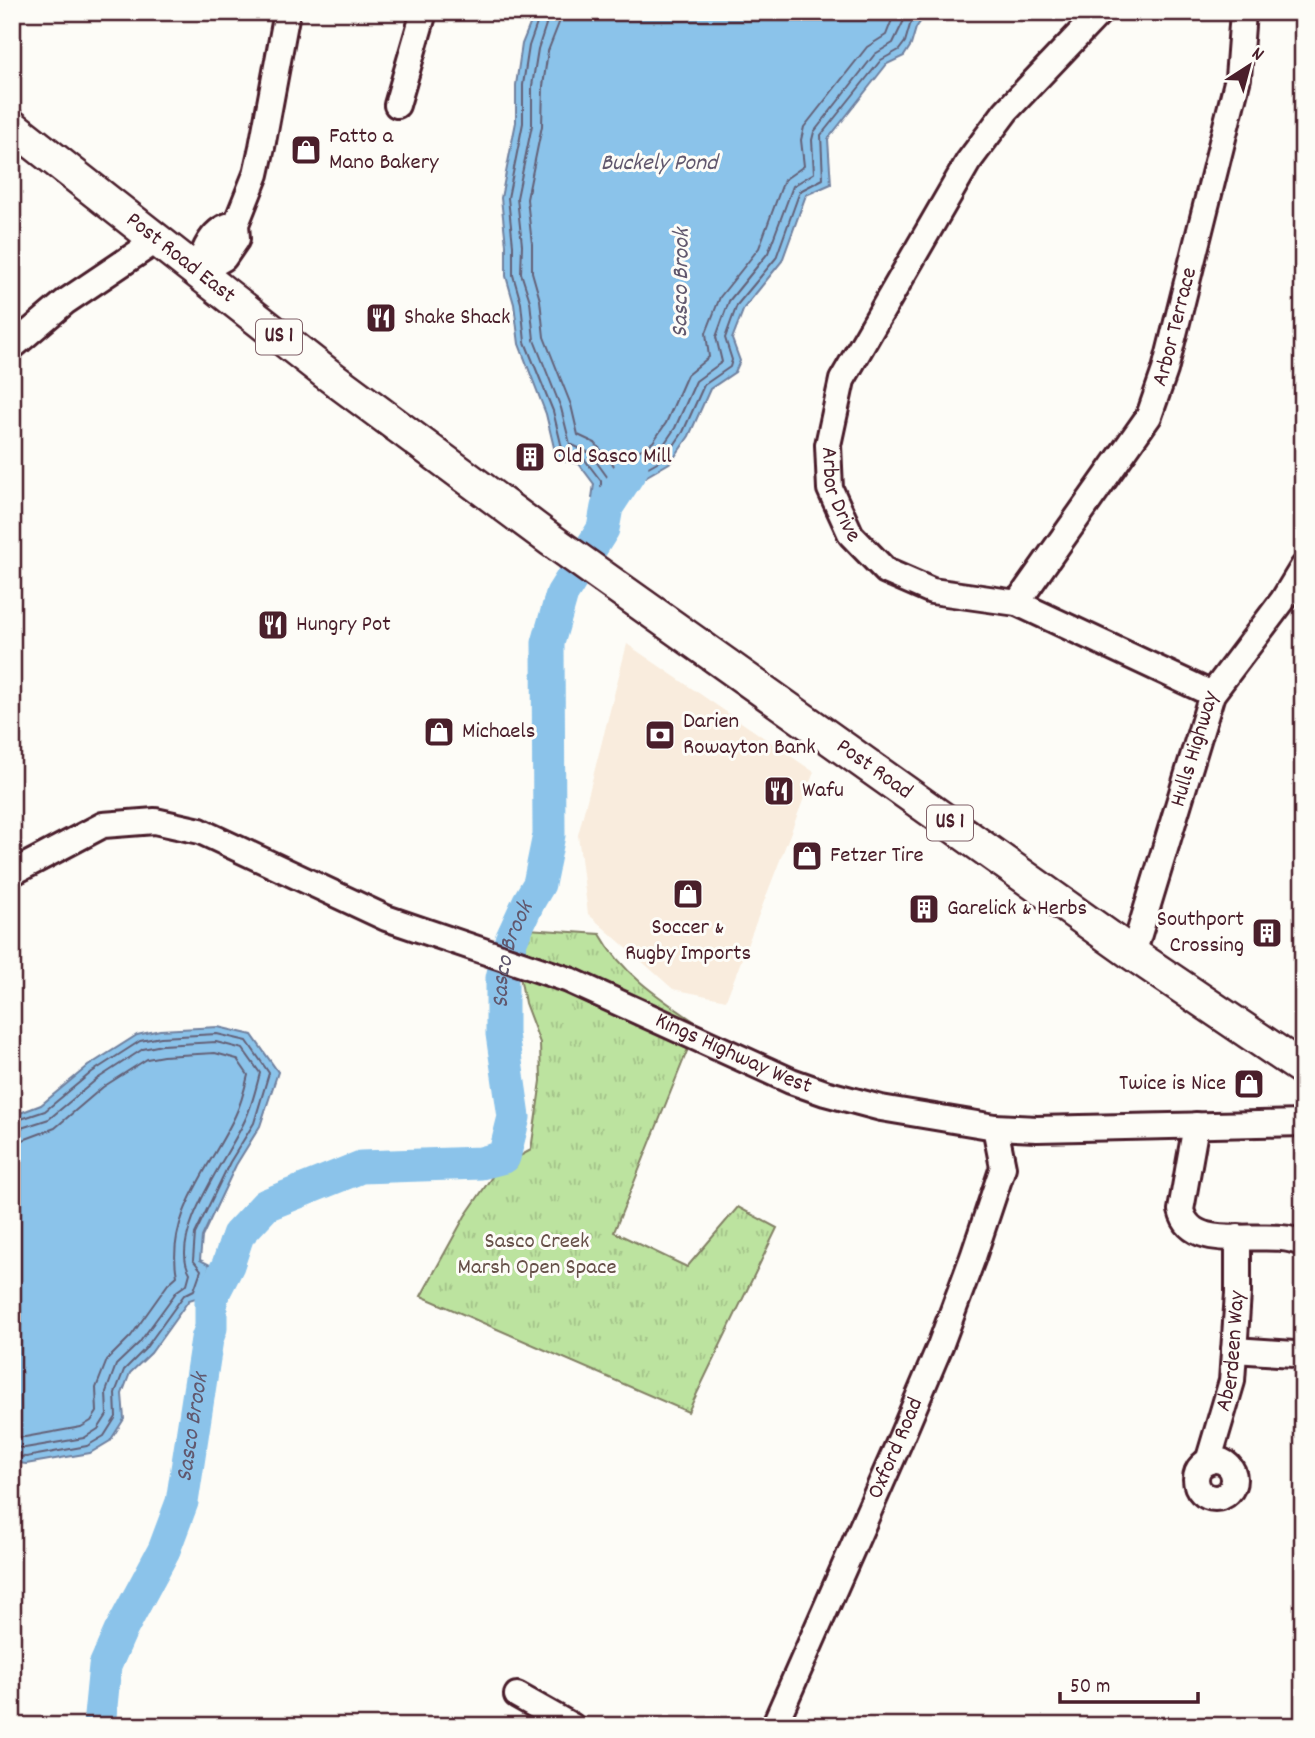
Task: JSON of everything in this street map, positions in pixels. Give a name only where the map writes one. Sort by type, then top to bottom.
[{"type":"main road","name":"Post Road East","points":[[12,126],[358,398],[551,540]]},
{"type":"main road","name":"Post Road","points":[[551,540],[1133,954],[1303,1069]]},
{"type":"street","points":[[198,273],[205,247],[221,229],[236,224],[244,208],[258,165],[287,12]]},
{"type":"street","points":[[397,105],[424,12]]},
{"type":"street","name":"Arbor Drive","points":[[1100,12],[1006,111],[968,162],[842,380],[828,444],[830,489],[851,535],[886,572],[932,591],[1017,603],[1212,694]]},
{"type":"street","name":"Arbor Terrace","points":[[1017,603],[1149,416],[1165,370],[1238,78],[1243,12]]},
{"type":"street","points":[[12,347],[65,302],[157,240]]},
{"type":"street","name":"Hulls Highway","points":[[1133,954],[1212,694],[1293,607],[1303,567]]},
{"type":"street","name":"Kings Highway West","points":[[12,873],[103,825],[155,821],[200,831],[386,918],[569,980],[760,1069],[825,1093],[881,1108],[995,1127],[1037,1129],[1303,1123]]},
{"type":"street","points":[[1196,1125],[1181,1210],[1182,1216],[1192,1228],[1203,1236],[1286,1238],[1303,1244]]},
{"type":"street","points":[[995,1127],[1003,1167]]},
{"type":"street","name":"Oxford Road","points":[[774,1726],[940,1346],[1003,1167],[1037,1129]]},
{"type":"street","name":"Aberdeen Way","points":[[1208,1462],[1232,1381],[1238,1293],[1238,1237]]},
{"type":"street","points":[[1234,1350],[1303,1357]]},
{"type":"street","points":[[517,1695],[572,1726]]},
{"type":"shaded area","points":[[627,644],[814,772],[726,1000],[673,989],[588,914],[578,835]]},
{"type":"green space","name":"Sasco Creek Marsh Open Space","points":[[528,929],[600,934],[631,973],[698,1024],[614,1232],[687,1267],[738,1207],[777,1228],[688,1412],[421,1296],[465,1216],[498,1168],[531,1150],[541,1081],[540,1043],[525,1003],[520,976]]},
{"type":"water","name":"Buckely Pond","points":[[535,12],[927,12],[916,28],[911,45],[904,56],[887,64],[828,139],[831,184],[806,195],[782,261],[744,308],[732,339],[740,361],[735,372],[710,389],[689,436],[671,462],[647,476],[617,505],[607,507],[592,498],[594,484],[579,464],[557,460],[546,414],[519,344],[514,304],[506,276],[501,198],[516,122],[516,85],[522,44]]},
{"type":"water","points":[[218,1027],[252,1035],[278,1072],[260,1126],[236,1165],[202,1237],[200,1260],[210,1265],[199,1297],[189,1300],[151,1353],[130,1373],[122,1394],[124,1419],[110,1441],[90,1453],[26,1464],[12,1462],[12,1116],[41,1105],[88,1066],[137,1035],[160,1030]]},
{"type":"waterway","name":"Sasco Brook","points":[[99,1726],[105,1666],[164,1550],[182,1502],[207,1339],[211,1328],[211,1298],[228,1265],[238,1235],[266,1205],[361,1167],[481,1163],[504,1157],[514,1117],[502,1034],[502,978],[511,940],[539,884],[549,835],[548,643],[562,594],[603,529],[607,507],[632,469]]},
{"type":"place","name":"Fatto a Mano Bakery","points":[[306,150]]},
{"type":"place","name":"Shake Shack","points":[[381,318]]},
{"type":"place","name":"Old Sasco Mill","points":[[530,457]]},
{"type":"place","name":"Hungry Pot","points":[[273,625]]},
{"type":"place","name":"Michaels","points":[[439,732]]},
{"type":"place","name":"Darien Rowayton Bank","points":[[660,735]]},
{"type":"place","name":"Wafu","points":[[779,791]]},
{"type":"place","name":"Fetzer Tire","points":[[807,856]]},
{"type":"place","name":"Soccer & Rugby Imports","points":[[688,894]]},
{"type":"place","name":"Garelick & Herbs","points":[[924,909]]},
{"type":"place","name":"Southport Crossing","points":[[1267,933]]},
{"type":"place","name":"Twice is Nice","points":[[1249,1084]]}]
